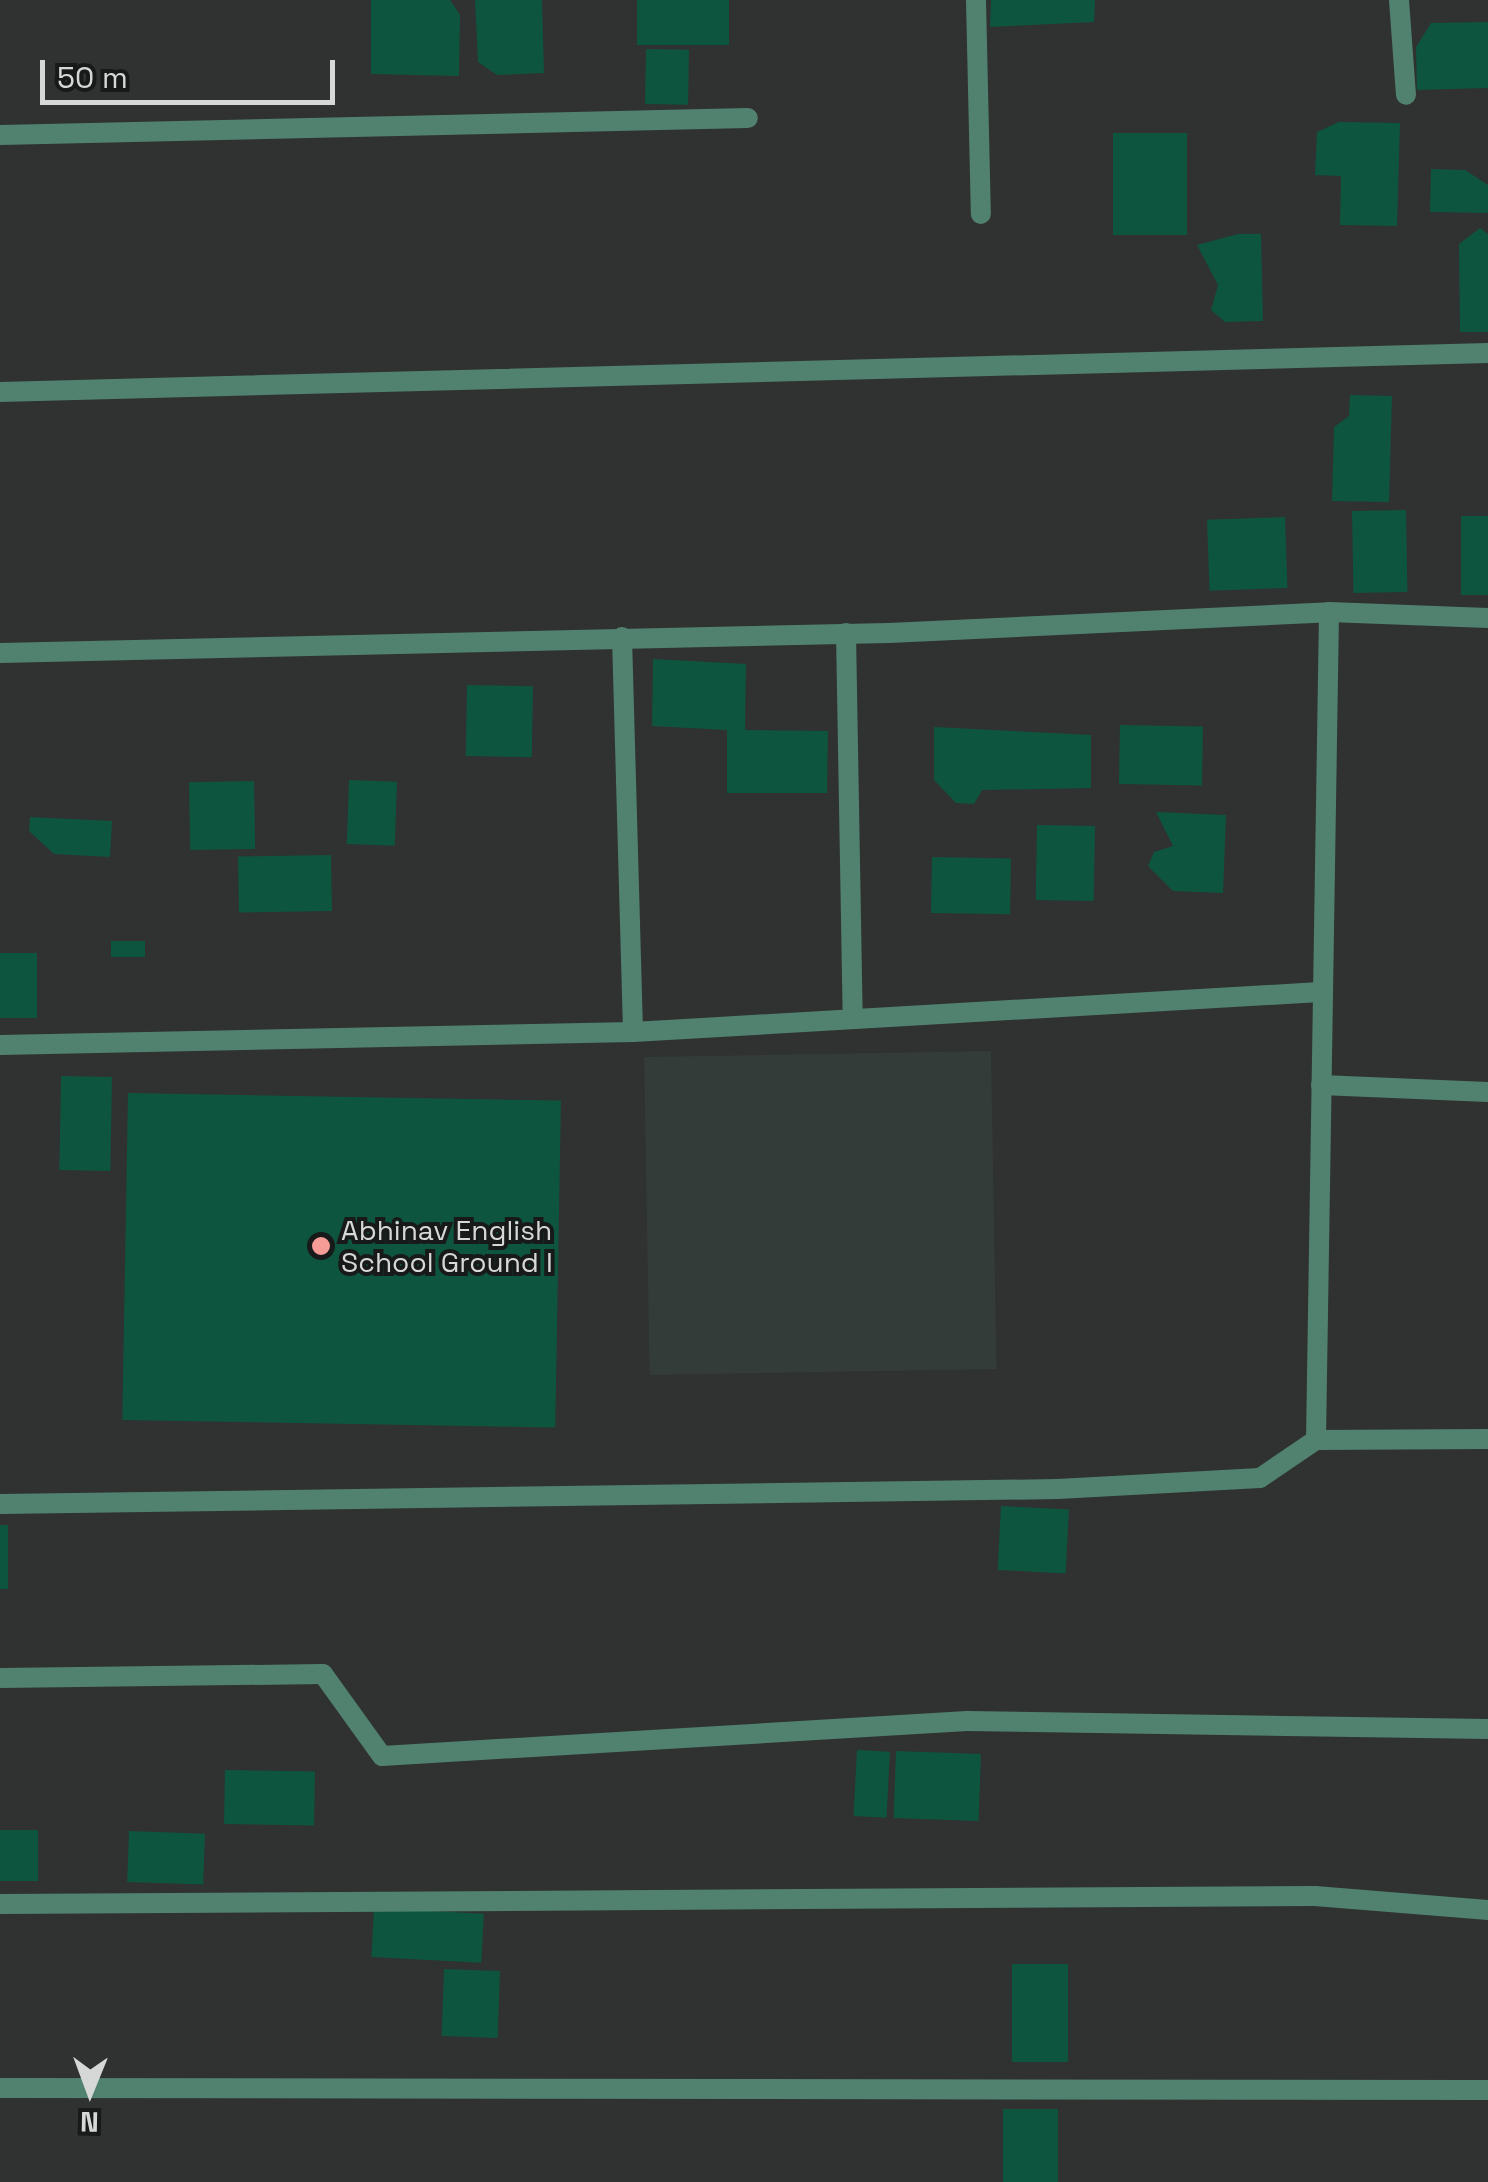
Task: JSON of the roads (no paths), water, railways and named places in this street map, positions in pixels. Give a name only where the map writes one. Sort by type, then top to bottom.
[{"type":"street","points":[[976,0],[981,214]]},
{"type":"street","points":[[1399,0],[1406,95]]},
{"type":"street","points":[[0,135],[748,118]]},
{"type":"street","points":[[0,392],[1488,353]]},
{"type":"street","points":[[1316,1440],[1320,992],[1329,612]]},
{"type":"street","points":[[0,653],[846,633],[1329,612],[1488,618]]},
{"type":"street","points":[[846,633],[853,1016]]},
{"type":"street","points":[[622,637],[634,1032]]},
{"type":"street","points":[[0,1045],[634,1032],[853,1016],[1320,992]]},
{"type":"street","points":[[1321,1085],[1488,1092]]},
{"type":"street","points":[[0,1504],[1058,1489],[1260,1478],[1316,1440],[1488,1440]]},
{"type":"street","points":[[0,1678],[323,1674],[382,1756],[967,1722],[1488,1728]]},
{"type":"street","points":[[0,1904],[1276,1896],[1488,1910]]},
{"type":"street","points":[[0,2088],[1488,2090]]},
{"type":"place","name":"Abhinav English School Ground I","points":[[321,1246]]}]
